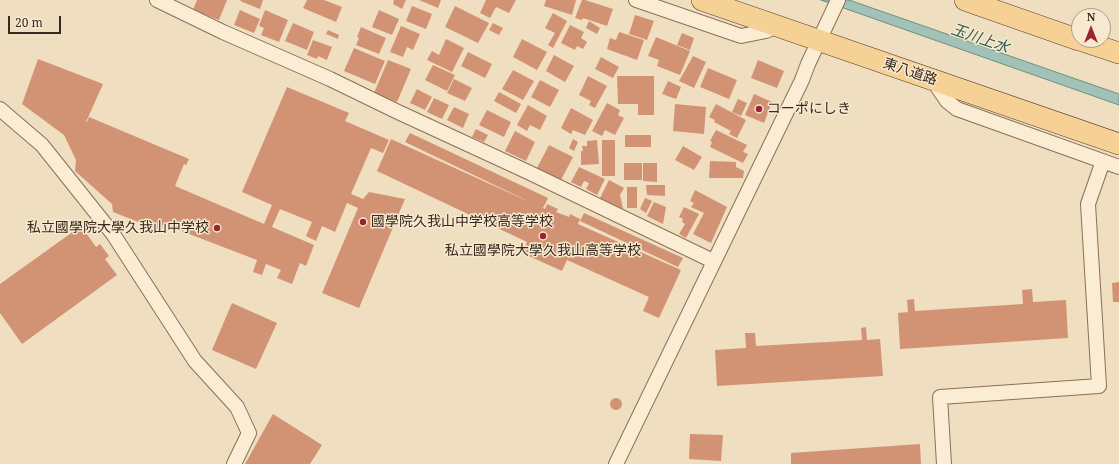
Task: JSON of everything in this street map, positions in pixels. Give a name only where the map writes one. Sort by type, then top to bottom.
[{"type":"main road","name":"東八道路","points":[[702,0],[777,25],[822,34],[932,79],[1119,144]]},
{"type":"main road","points":[[965,0],[1071,37]]},
{"type":"main road","points":[[1102,48],[1119,54]]},
{"type":"street","points":[[157,0],[223,32],[330,78],[398,112],[713,261]]},
{"type":"street","points":[[636,0],[741,36],[766,31],[777,25]]},
{"type":"street","points":[[616,464],[802,80],[838,0]]},
{"type":"street","points":[[932,79],[947,100],[957,109],[1119,167]]},
{"type":"street","points":[[0,109],[42,145],[113,234],[195,362],[237,408],[249,433],[234,464]]},
{"type":"street","points":[[944,464],[940,397],[1099,386],[1088,204],[1103,161]]},
{"type":"water","points":[[821,0],[849,0],[1119,94],[1119,105]]},
{"type":"building","points":[[197,0],[227,0],[219,20],[193,10]]},
{"type":"building","points":[[263,0],[260,9],[240,1]]},
{"type":"building","points":[[307,0],[324,0],[342,7],[336,22],[303,8]]},
{"type":"building","points":[[394,0],[406,0],[402,9],[393,4]]},
{"type":"building","points":[[419,0],[441,0],[438,8]]},
{"type":"building","points":[[486,0],[516,0],[509,13],[496,7],[490,18],[480,13]]},
{"type":"building","points":[[546,0],[576,0],[572,15],[544,6]]},
{"type":"building","points":[[582,0],[613,9],[607,26],[583,18],[582,20],[575,18]]},
{"type":"building","points":[[412,6],[432,14],[426,29],[406,21]]},
{"type":"building","points":[[455,6],[489,23],[478,43],[445,27]]},
{"type":"building","points":[[240,10],[260,19],[254,33],[234,25]]},
{"type":"building","points":[[265,10],[288,20],[279,42],[261,35],[264,28],[259,26]]},
{"type":"building","points":[[379,10],[399,19],[392,35],[372,27]]},
{"type":"building","points":[[553,13],[567,21],[553,48],[548,45],[555,33],[545,28]]},
{"type":"building","points":[[635,15],[654,21],[647,40],[629,34]]},
{"type":"building","points":[[589,21],[600,28],[597,34],[586,28]]},
{"type":"building","points":[[293,23],[314,32],[307,50],[285,41]]},
{"type":"building","points":[[493,23],[503,28],[499,35],[489,30]]},
{"type":"building","points":[[570,25],[584,32],[581,38],[587,42],[583,49],[577,46],[575,50],[561,43]]},
{"type":"building","points":[[401,26],[420,34],[413,50],[407,47],[403,57],[390,52]]},
{"type":"building","points":[[361,27],[386,38],[379,54],[356,45]]},
{"type":"building","points":[[328,30],[339,35],[338,39],[326,34]]},
{"type":"building","points":[[619,32],[644,40],[637,60],[607,49],[610,38],[616,40]]},
{"type":"building","points":[[682,33],[694,38],[690,50],[677,45]]},
{"type":"building","points":[[656,37],[690,51],[680,75],[657,66],[659,60],[648,56]]},
{"type":"building","points":[[446,39],[464,48],[452,72],[427,60],[432,51],[439,55]]},
{"type":"building","points":[[522,39],[547,52],[537,70],[513,57]]},
{"type":"building","points":[[313,40],[332,47],[327,60],[318,56],[317,59],[307,55]]},
{"type":"building","points":[[354,48],[385,61],[375,84],[344,71]]},
{"type":"building","points":[[468,52],[492,64],[485,78],[461,66]]},
{"type":"building","points":[[554,55],[574,66],[565,82],[546,71]]},
{"type":"building","points":[[693,56],[706,62],[694,88],[679,81]]},
{"type":"building","points":[[601,57],[619,67],[613,78],[595,69]]},
{"type":"building","points":[[38,59],[103,84],[86,122],[89,117],[189,159],[186,165],[184,164],[175,186],[264,224],[272,205],[242,192],[287,87],[349,113],[345,121],[389,140],[383,153],[371,148],[351,194],[363,199],[369,192],[405,199],[359,308],[322,293],[358,208],[347,203],[335,232],[322,226],[316,241],[306,236],[312,222],[280,209],[272,227],[314,245],[306,266],[300,263],[292,284],[277,278],[281,270],[266,264],[262,275],[253,272],[257,260],[163,224],[161,231],[113,212],[112,204],[75,171],[76,160],[64,135],[22,104]]},
{"type":"building","points":[[388,60],[411,69],[397,102],[374,93]]},
{"type":"building","points":[[758,60],[784,71],[777,88],[751,78]]},
{"type":"building","points":[[433,65],[455,75],[447,91],[425,80]]},
{"type":"building","points":[[708,68],[737,80],[729,99],[700,87]]},
{"type":"building","points":[[513,70],[534,81],[523,100],[502,89]]},
{"type":"building","points":[[588,76],[607,86],[595,108],[589,105],[591,101],[579,95]]},
{"type":"building","points":[[617,76],[654,76],[654,115],[638,115],[638,104],[618,104]]},
{"type":"building","points":[[454,79],[472,88],[465,101],[447,93]]},
{"type":"building","points":[[540,80],[559,90],[550,107],[531,97]]},
{"type":"building","points":[[668,81],[681,87],[676,99],[662,94]]},
{"type":"building","points":[[417,89],[432,97],[425,110],[410,103]]},
{"type":"building","points":[[499,92],[521,104],[516,113],[494,101]]},
{"type":"building","name":"コーポにしき","points":[[754,94],[772,102],[764,123],[745,115]]},
{"type":"building","points":[[434,98],[449,105],[442,119],[427,112]]},
{"type":"building","points":[[738,99],[747,103],[741,116],[732,112]]},
{"type":"building","points":[[607,103],[620,110],[618,115],[624,118],[615,135],[605,130],[602,136],[592,131]]},
{"type":"building","points":[[675,104],[706,107],[704,134],[673,131]]},
{"type":"building","points":[[716,104],[746,120],[737,138],[729,134],[731,131],[714,122],[715,120],[709,117]]},
{"type":"building","points":[[528,105],[547,116],[540,130],[530,125],[527,131],[517,125]]},
{"type":"building","points":[[454,107],[469,114],[463,128],[447,120]]},
{"type":"building","points":[[571,108],[593,120],[585,135],[573,130],[571,134],[561,128]]},
{"type":"building","points":[[487,110],[511,122],[504,137],[479,125]]},
{"type":"building","points":[[476,129],[488,135],[484,142],[472,137]]},
{"type":"building","points":[[716,130],[747,145],[743,152],[748,154],[743,163],[710,147],[712,142],[710,141]]},
{"type":"building","points":[[515,131],[535,142],[526,161],[505,151]]},
{"type":"building","points":[[410,133],[548,198],[543,208],[545,209],[547,204],[558,209],[556,212],[569,217],[570,214],[580,219],[578,224],[681,270],[659,318],[643,311],[649,297],[567,260],[562,271],[522,253],[527,242],[377,171],[391,139],[534,204],[405,142]]},
{"type":"building","points":[[625,135],[651,135],[651,147],[625,147]]},
{"type":"building","points":[[573,139],[578,142],[574,151],[569,148]]},
{"type":"building","points":[[597,140],[599,164],[581,165],[581,151],[583,151],[582,146],[587,146],[587,141]]},
{"type":"building","points":[[602,140],[615,140],[615,176],[602,176]]},
{"type":"building","points":[[549,145],[573,157],[561,180],[537,168]]},
{"type":"building","points":[[683,146],[702,157],[694,170],[675,160]]},
{"type":"building","points":[[710,161],[736,162],[736,167],[744,171],[743,178],[709,178]]},
{"type":"building","points":[[624,163],[642,163],[642,180],[624,180]]},
{"type":"building","points":[[643,163],[657,163],[657,182],[643,181]]},
{"type":"building","points":[[579,167],[605,179],[597,195],[586,189],[589,183],[584,181],[581,187],[571,182]]},
{"type":"building","points":[[609,180],[624,188],[620,195],[623,209],[600,198]]},
{"type":"building","points":[[646,185],[665,185],[665,196],[647,195]]},
{"type":"building","points":[[627,187],[637,187],[637,208],[627,208]]},
{"type":"building","points":[[695,190],[727,207],[711,243],[693,234],[704,213],[691,207],[694,203],[690,201]]},
{"type":"building","points":[[645,198],[652,201],[646,213],[640,209]]},
{"type":"building","points":[[654,202],[666,207],[663,224],[647,216]]},
{"type":"building","points":[[684,207],[699,214],[686,238],[679,234],[685,224],[682,222],[683,219],[679,217]]},
{"type":"building","points":[[584,213],[683,258],[678,267],[580,221]]},
{"type":"building","points":[[81,226],[96,247],[100,244],[109,256],[105,259],[117,275],[22,344],[0,313],[0,284]]},
{"type":"building","points":[[1119,282],[1119,302],[1113,302],[1112,283]]},
{"type":"building","points":[[1032,289],[1033,302],[1066,300],[1068,338],[900,349],[898,313],[908,312],[907,300],[914,299],[915,311],[1023,304],[1022,290]]},
{"type":"building","points":[[232,303],[277,323],[256,369],[212,350]]},
{"type":"building","points":[[866,327],[867,340],[880,339],[883,376],[717,386],[715,350],[746,348],[745,333],[755,333],[756,346],[862,340],[861,328]]},
{"type":"building","points":[[618,398],[621,399],[621,409],[614,410],[611,409],[610,402],[611,399]]},
{"type":"building","points":[[273,414],[322,445],[310,464],[245,464]]},
{"type":"building","points":[[690,434],[723,435],[721,461],[689,459]]},
{"type":"building","points":[[920,444],[921,464],[791,464],[791,453]]},
{"type":"place","name":"コーポにしき","points":[[759,109]]},
{"type":"place","name":"國學院久我山中学校高等学校","points":[[363,222]]},
{"type":"place","name":"私立國學院大學久我山中学校","points":[[217,228]]},
{"type":"place","name":"私立國學院大學久我山高等学校","points":[[543,236]]},
{"type":"water label","name":"玉川上水","points":[[980,39]]}]
